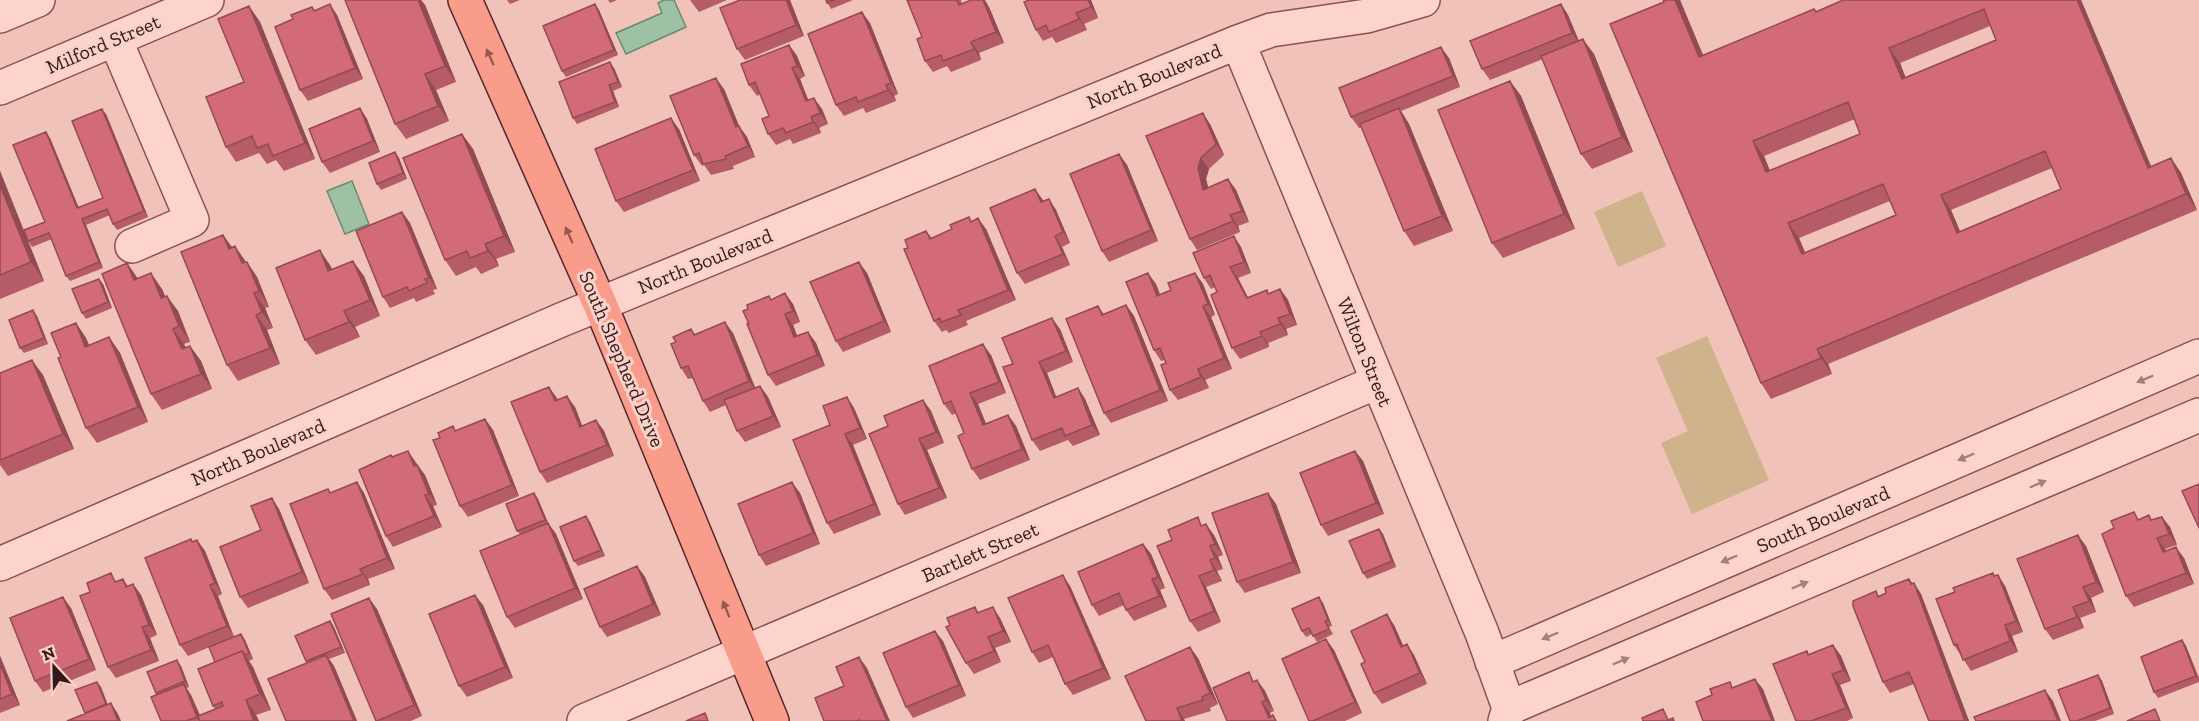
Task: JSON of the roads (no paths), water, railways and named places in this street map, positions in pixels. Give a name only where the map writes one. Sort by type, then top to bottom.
[{"type":"main road","name":"South Shepherd Drive","points":[[465,0],[600,304],[772,721]]},
{"type":"street","points":[[0,16],[38,0]]},
{"type":"street","name":"Milford Street","points":[[0,88],[207,0]]},
{"type":"street","name":"North Boulevard","points":[[0,564],[600,304],[1238,42],[1271,30],[1367,16],[1423,0]]},
{"type":"street","points":[[116,39],[192,220],[132,246]]},
{"type":"street","name":"Wilton Street","points":[[1238,42],[1492,662]]},
{"type":"street","name":"South Boulevard","points":[[1492,662],[2199,356]]},
{"type":"street","name":"Bartlett Street","points":[[584,721],[1377,382]]},
{"type":"street","points":[[1492,662],[1507,715],[2199,415]]}]
